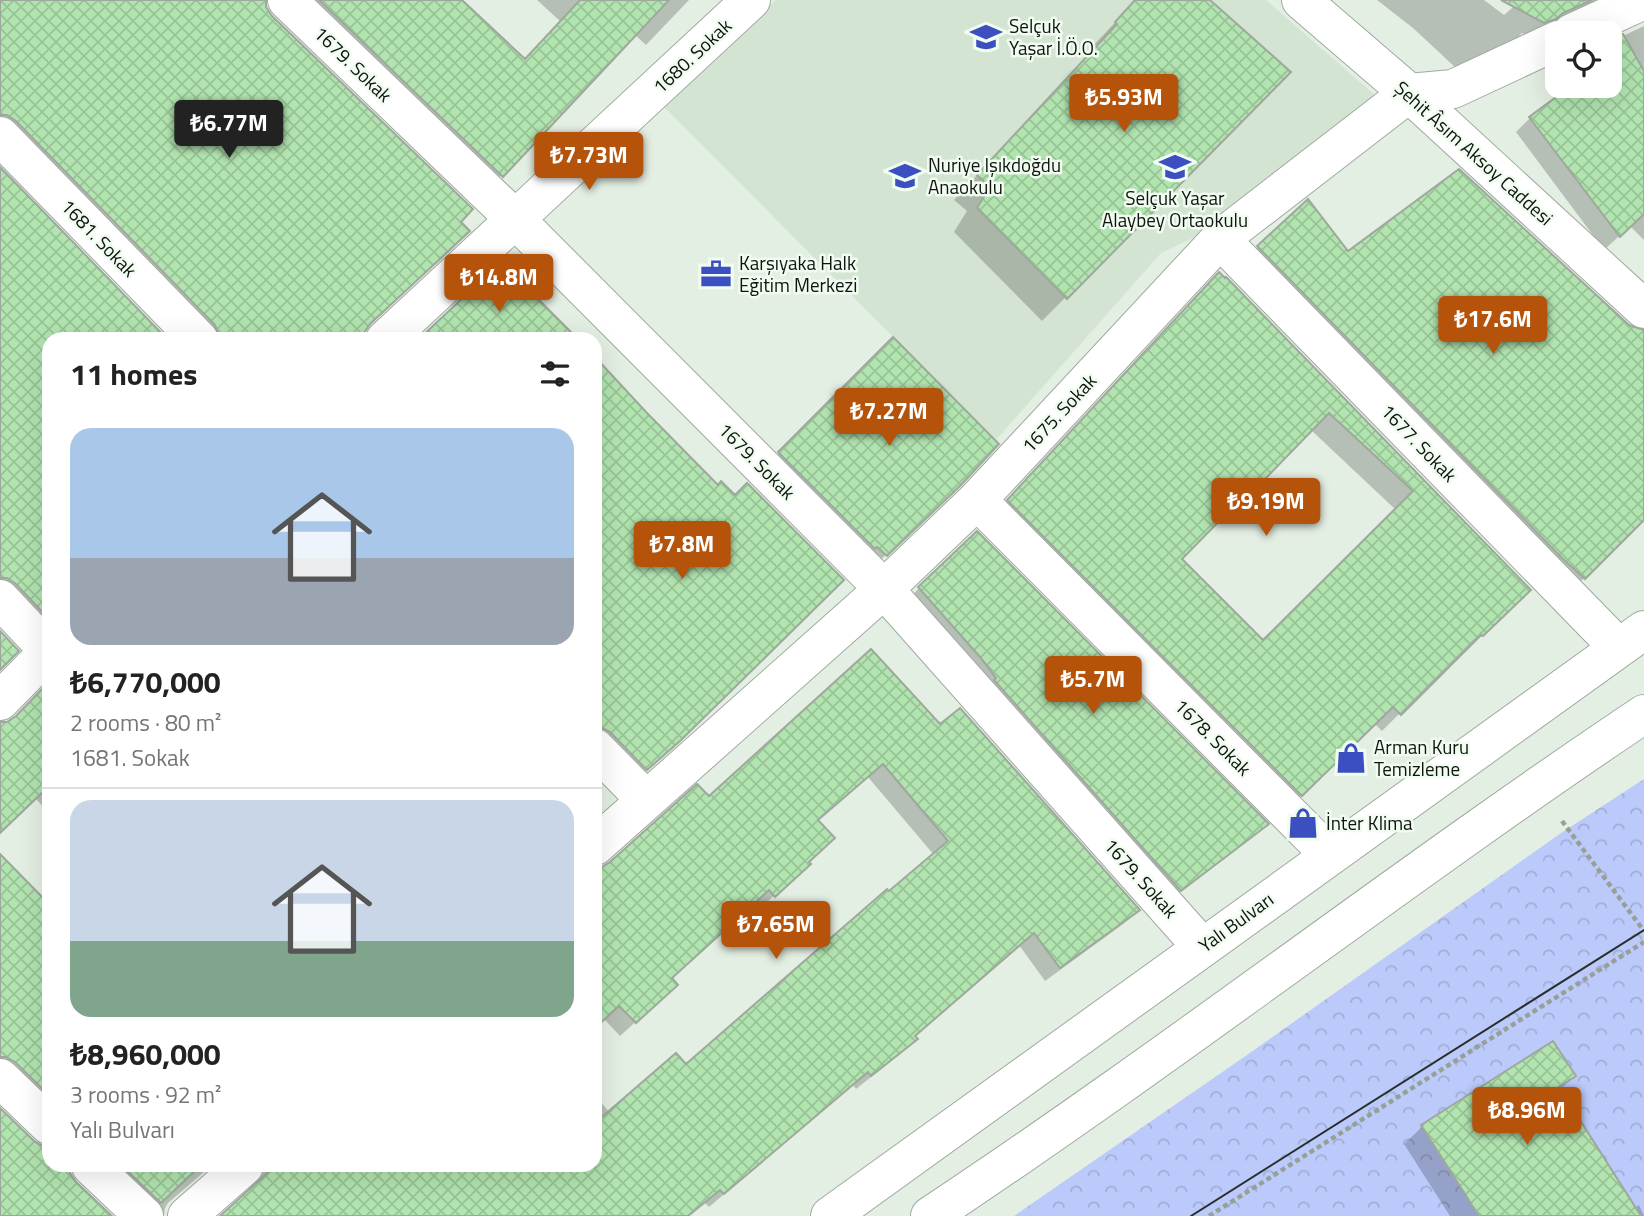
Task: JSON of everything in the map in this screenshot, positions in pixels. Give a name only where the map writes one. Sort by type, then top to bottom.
[{"type":"street","name":"1679. Sokak","points":[[287,0],[516,220],[884,589],[1202,947]]},
{"type":"street","name":"1680. Sokak","points":[[394,332],[751,0]]},
{"type":"street","name":"Şehit Âsım Aksoy Caddesi","points":[[1301,0],[1409,93],[1644,309]]},
{"type":"street","points":[[1598,21],[1644,0]]},
{"type":"street","points":[[1409,93],[1452,89],[1545,46]]},
{"type":"street","name":"1675. Sokak","points":[[602,840],[884,589],[977,500],[1220,239],[1409,93]]},
{"type":"street","name":"1681. Sokak","points":[[0,136],[191,332]]},
{"type":"street","name":"1677. Sokak","points":[[1220,239],[1631,639]]},
{"type":"street","name":"1678. Sokak","points":[[977,500],[1330,855]]},
{"type":"street","points":[[0,599],[42,644]]},
{"type":"street","name":"Yalı Bulvarı","points":[[830,1216],[1631,639]]},
{"type":"street","points":[[0,701],[42,658]]},
{"type":"street","points":[[930,1216],[1041,1142],[1537,786],[1644,714]]},
{"type":"street","points":[[602,755],[646,800]]},
{"type":"street","points":[[0,1079],[42,1118]]},
{"type":"street","points":[[97,1172],[144,1216]]},
{"type":"street","points":[[193,1214],[238,1172]]},
{"type":"path","points":[[1537,786],[1644,931]]},
{"type":"path","points":[[1209,1216],[1644,942]]},
{"type":"shaded area","name":"Nuriye Işıkdoğdu Anaokulu","points":[[776,0],[1266,0],[1376,96],[1191,239],[1161,253],[996,440],[657,100]]},
{"type":"green space","points":[[1644,779],[1644,1216],[1014,1216],[1561,833]]},
{"type":"building","points":[[0,0],[266,0],[266,7],[272,16],[473,209],[461,222],[470,231],[365,332],[217,332],[215,325],[16,121],[7,115],[0,115]]},
{"type":"building","points":[[319,0],[462,0],[525,59],[580,0],[669,0],[503,177]]},
{"type":"building","points":[[1135,0],[1210,0],[1291,72],[1067,299],[977,208],[990,187],[977,175],[1117,24],[1115,22]]},
{"type":"building","points":[[1501,0],[1592,0],[1556,19],[1544,23]]},
{"type":"building","points":[[1622,34],[1644,71],[1644,214],[1620,237],[1529,117],[1555,98],[1622,98]]},
{"type":"building","points":[[0,167],[160,332],[42,332],[42,612],[16,584],[7,578],[0,578]]},
{"type":"building","points":[[1459,169],[1629,325],[1644,330],[1644,520],[1585,579],[1257,246],[1308,199],[1348,251]]},
{"type":"building","points":[[501,262],[571,332],[427,332]]},
{"type":"building","points":[[1219,272],[1531,590],[1481,635],[1401,715],[1393,707],[1302,796],[1007,500]],"holes":[[[1329,413],[1413,491],[1263,640],[1182,559],[1235,505],[1237,508]]]},
{"type":"building","points":[[893,337],[999,444],[961,485],[887,556],[877,547],[875,549],[778,452]]},
{"type":"building","points":[[602,365],[718,485],[721,481],[735,495],[747,483],[844,580],[647,770],[610,732],[602,728]]},
{"type":"building","points":[[977,531],[1269,824],[1181,891],[994,680],[996,678],[980,657],[918,587]]},
{"type":"building","points":[[0,631],[19,651],[0,670]]},
{"type":"building","points":[[871,649],[940,724],[960,708],[1140,910],[1060,968],[1034,933],[915,1036],[918,1039],[871,1076],[868,1072],[724,1194],[720,1190],[688,1216],[220,1216],[268,1172],[602,1172],[602,1117],[676,1053],[686,1064],[887,889],[889,891],[948,841],[883,764],[818,820],[835,838],[775,897],[769,890],[672,978],[678,985],[636,1023],[619,1006],[602,1022],[602,867],[697,784],[709,796]]},
{"type":"building","points":[[42,689],[42,793],[0,833],[0,722],[7,722]]},
{"type":"building","points":[[0,854],[42,897],[42,1088],[15,1062],[0,1057]]},
{"type":"building","points":[[1553,1041],[1576,1076],[1559,1087],[1641,1216],[1479,1216],[1421,1125]]},
{"type":"building","points":[[0,1108],[42,1145],[42,1172],[70,1172],[76,1182],[112,1216],[0,1216]]},
{"type":"building","points":[[128,1172],[194,1172],[161,1203]]},
{"type":"tram line","points":[[1191,1216],[1644,930]]},
{"type":"place","name":"Selçuk Yaşar İ.Ö.O.","points":[[986,37]]},
{"type":"place","name":"Selçuk Yaşar Alaybey Ortaokulu","points":[[1175,167]]},
{"type":"place","name":"Nuriye Işıkdoğdu Anaokulu","points":[[905,176]]},
{"type":"place","name":"Karşıyaka Halk Eğitim Merkezi","points":[[716,274]]},
{"type":"place","name":"Arman Kuru Temizleme","points":[[1351,758]]},
{"type":"place","name":"İnter Klima","points":[[1303,823]]}]
